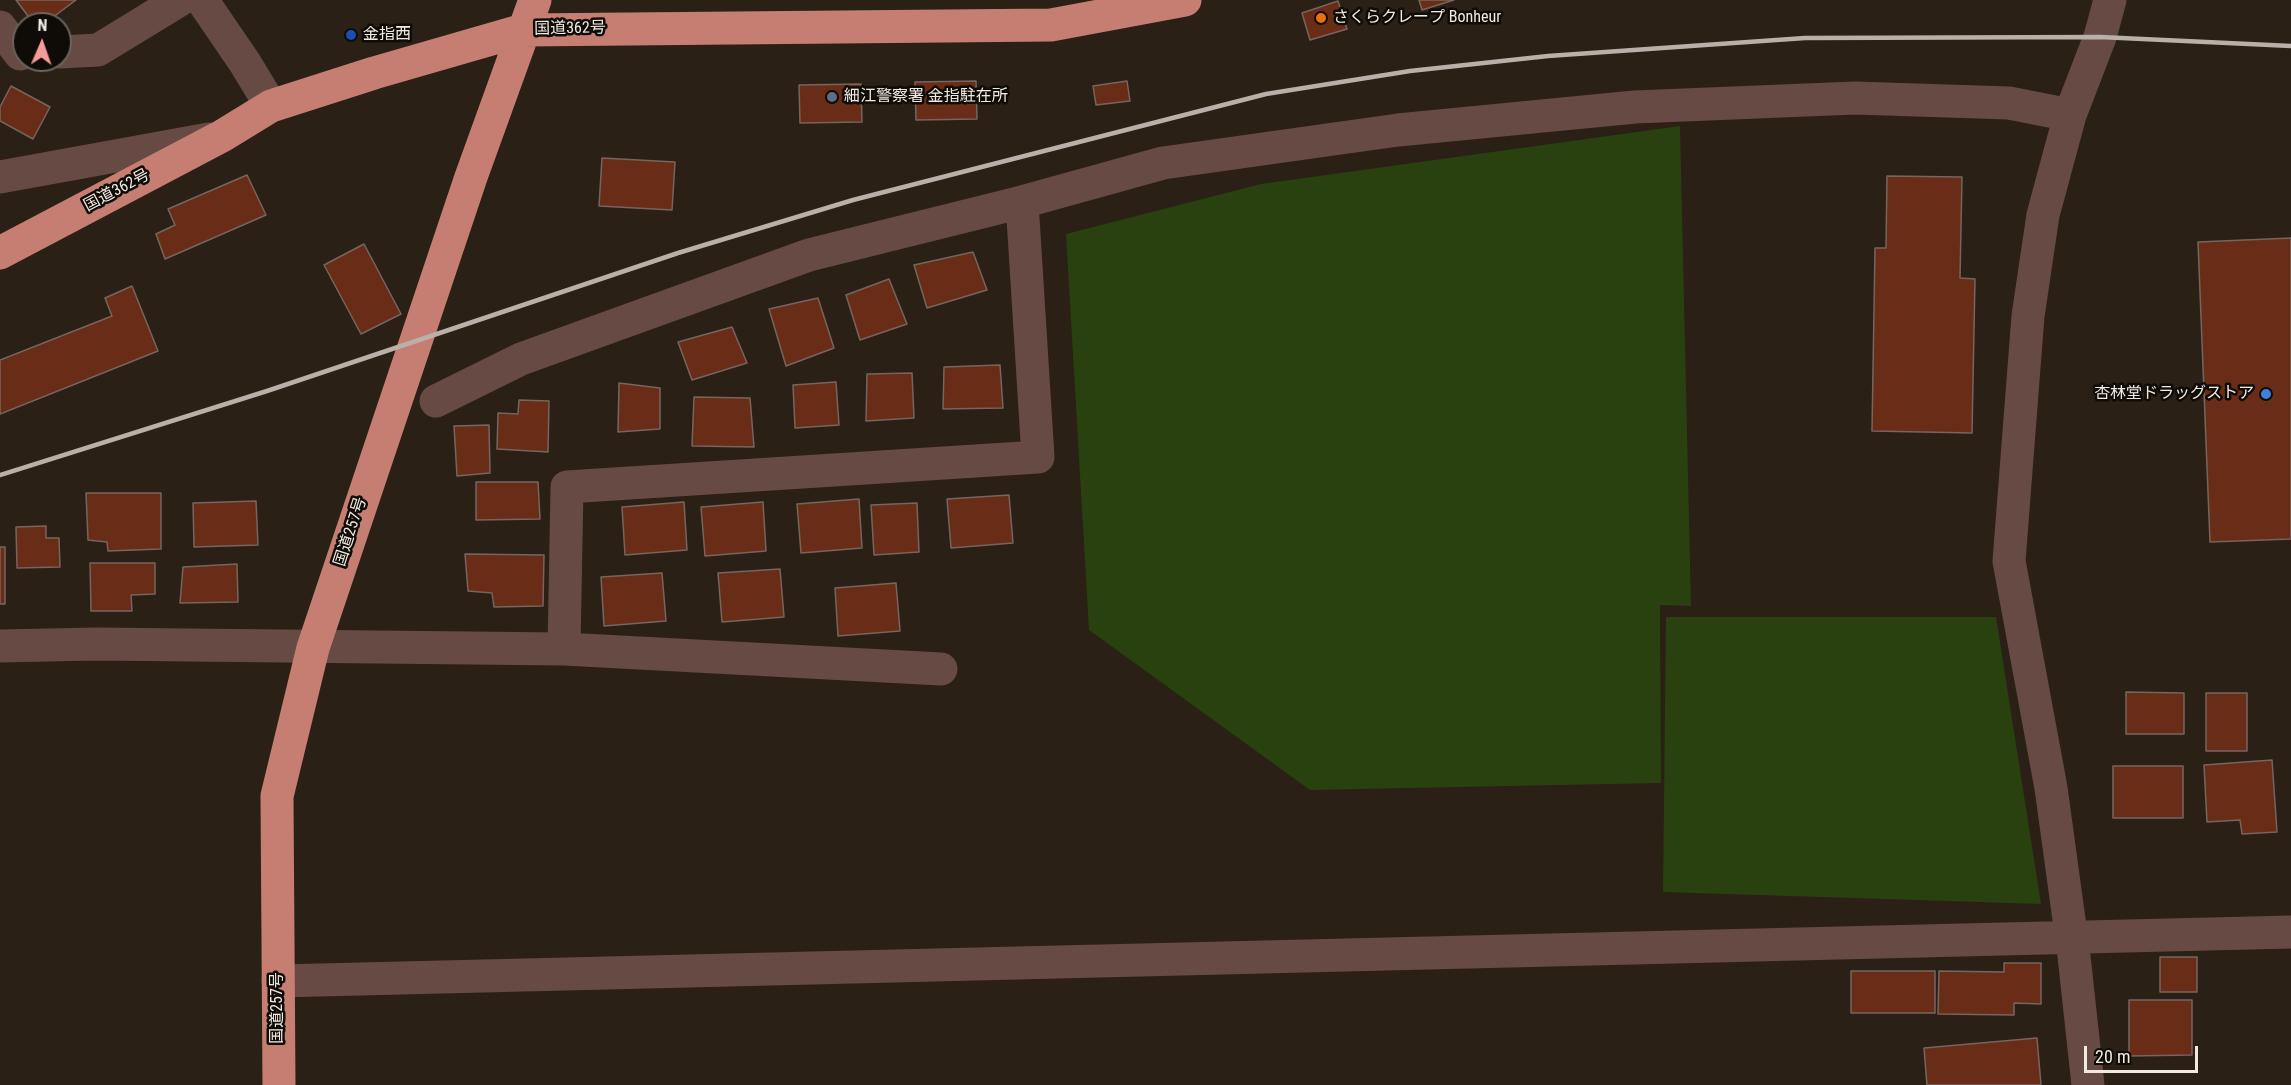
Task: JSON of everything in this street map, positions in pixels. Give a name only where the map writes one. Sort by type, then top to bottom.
[{"type":"highway","name":"国道257号","points":[[279,1085],[277,796],[313,648],[400,385],[535,0]]},
{"type":"highway","name":"国道362号","points":[[0,253],[222,136],[271,106],[374,73],[524,30],[1051,25],[1185,0]]},
{"type":"street","points":[[72,51],[98,50],[180,0]]},
{"type":"street","points":[[202,0],[271,106]]},
{"type":"street","points":[[2088,1085],[2051,788],[2009,561],[2028,316],[2043,215],[2070,115],[2100,37],[2110,0]]},
{"type":"street","points":[[0,27],[12,43]]},
{"type":"street","points":[[436,401],[521,359],[809,255],[1163,164],[1398,130],[1635,107],[1855,98],[2009,103],[2070,115]]},
{"type":"street","points":[[8,168],[222,136]]},
{"type":"street","points":[[564,649],[567,487],[1038,457],[1022,202]]},
{"type":"street","points":[[0,646],[96,644],[564,649],[940,669]]},
{"type":"street","points":[[278,981],[2291,932]]},
{"type":"green space","points":[[1680,126],[1691,606],[1660,605],[1661,783],[1310,790],[1089,630],[1066,234],[1261,184]]},
{"type":"green space","points":[[1666,617],[1996,617],[2041,904],[1663,892]]},
{"type":"building","points":[[16,0],[76,0],[60,12],[25,12]]},
{"type":"building","points":[[1419,0],[1454,0],[1422,10]]},
{"type":"building","points":[[1338,1],[1347,29],[1310,40],[1302,13]]},
{"type":"building","points":[[976,81],[977,119],[916,120],[915,82]]},
{"type":"building","points":[[1127,81],[1130,101],[1096,105],[1093,86]]},
{"type":"building","points":[[861,84],[862,122],[800,123],[799,85]]},
{"type":"building","points":[[11,86],[50,107],[33,139],[0,121],[0,107]]},
{"type":"building","points":[[602,158],[675,162],[672,210],[599,206]]},
{"type":"building","points":[[247,175],[266,215],[165,259],[156,234],[175,225],[168,209]]},
{"type":"building","points":[[1887,176],[1962,177],[1960,278],[1975,279],[1972,433],[1872,431],[1875,248],[1886,248]]},
{"type":"building","points":[[2291,238],[2291,539],[2210,542],[2198,242]]},
{"type":"building","points":[[364,244],[401,314],[361,334],[324,265]]},
{"type":"building","points":[[973,252],[987,290],[927,308],[914,265]]},
{"type":"building","points":[[889,279],[907,324],[860,340],[846,295]]},
{"type":"building","points":[[132,286],[158,351],[0,414],[0,360],[112,316],[105,298]]},
{"type":"building","points":[[818,298],[834,348],[786,366],[769,309]]},
{"type":"building","points":[[732,327],[747,363],[692,380],[678,342]]},
{"type":"building","points":[[1000,365],[1003,408],[943,409],[944,367]]},
{"type":"building","points":[[912,373],[914,418],[866,421],[867,374]]},
{"type":"building","points":[[836,382],[839,425],[795,428],[793,385]]},
{"type":"building","points":[[619,383],[660,388],[660,429],[618,432]]},
{"type":"building","points":[[694,397],[750,398],[754,447],[692,446]]},
{"type":"building","points":[[519,400],[549,401],[548,452],[497,449],[498,413],[518,414]]},
{"type":"building","points":[[489,425],[490,473],[457,476],[454,426]]},
{"type":"building","points":[[476,482],[538,482],[540,519],[476,520]]},
{"type":"building","points":[[86,493],[161,493],[161,549],[108,551],[107,542],[88,540]]},
{"type":"building","points":[[1009,495],[1013,543],[951,548],[947,499]]},
{"type":"building","points":[[859,499],[862,548],[801,553],[797,504]]},
{"type":"building","points":[[256,501],[258,545],[194,547],[193,503]]},
{"type":"building","points":[[684,502],[687,550],[625,555],[622,507]]},
{"type":"building","points":[[763,502],[766,551],[705,556],[701,507]]},
{"type":"building","points":[[917,503],[919,552],[874,555],[871,505]]},
{"type":"building","points":[[46,526],[46,538],[59,538],[60,567],[17,568],[16,527]]},
{"type":"building","points":[[0,547],[5,547],[5,604],[0,604]]},
{"type":"building","points":[[465,554],[544,555],[543,606],[494,607],[492,593],[468,591]]},
{"type":"building","points":[[90,563],[155,563],[155,594],[131,595],[132,611],[91,611]]},
{"type":"building","points":[[237,564],[238,602],[180,603],[183,567]]},
{"type":"building","points":[[780,569],[784,617],[722,622],[718,573]]},
{"type":"building","points":[[662,573],[666,621],[604,626],[601,577]]},
{"type":"building","points":[[896,583],[900,631],[838,636],[835,588]]},
{"type":"building","points":[[2126,692],[2184,693],[2184,734],[2126,734]]},
{"type":"building","points":[[2206,693],[2247,693],[2247,751],[2206,751]]},
{"type":"building","points":[[2272,760],[2277,832],[2242,834],[2240,820],[2207,822],[2204,765]]},
{"type":"building","points":[[2113,766],[2183,766],[2183,818],[2113,818]]},
{"type":"building","points":[[2160,957],[2197,957],[2197,992],[2160,992]]},
{"type":"building","points":[[2004,963],[2041,963],[2041,1004],[2014,1003],[2014,1015],[1938,1014],[1939,971],[2004,972]]},
{"type":"building","points":[[1851,971],[1935,971],[1935,1013],[1851,1013]]},
{"type":"building","points":[[2129,1000],[2192,1000],[2192,1055],[2129,1056]]},
{"type":"building","points":[[2037,1038],[2041,1085],[1927,1085],[1924,1048]]},
{"type":"railway","points":[[0,475],[267,391],[678,253],[853,200],[1266,94],[1410,71],[1548,56],[1805,38],[2100,37],[2291,46]]},
{"type":"place","name":"さくらクレープ Bonheur","points":[[1321,18]]},
{"type":"place","name":"金指西","points":[[351,35]]},
{"type":"place","name":"細江警察署 金指駐在所","points":[[832,97]]},
{"type":"place","name":"杏林堂ドラッグストア","points":[[2266,394]]}]
